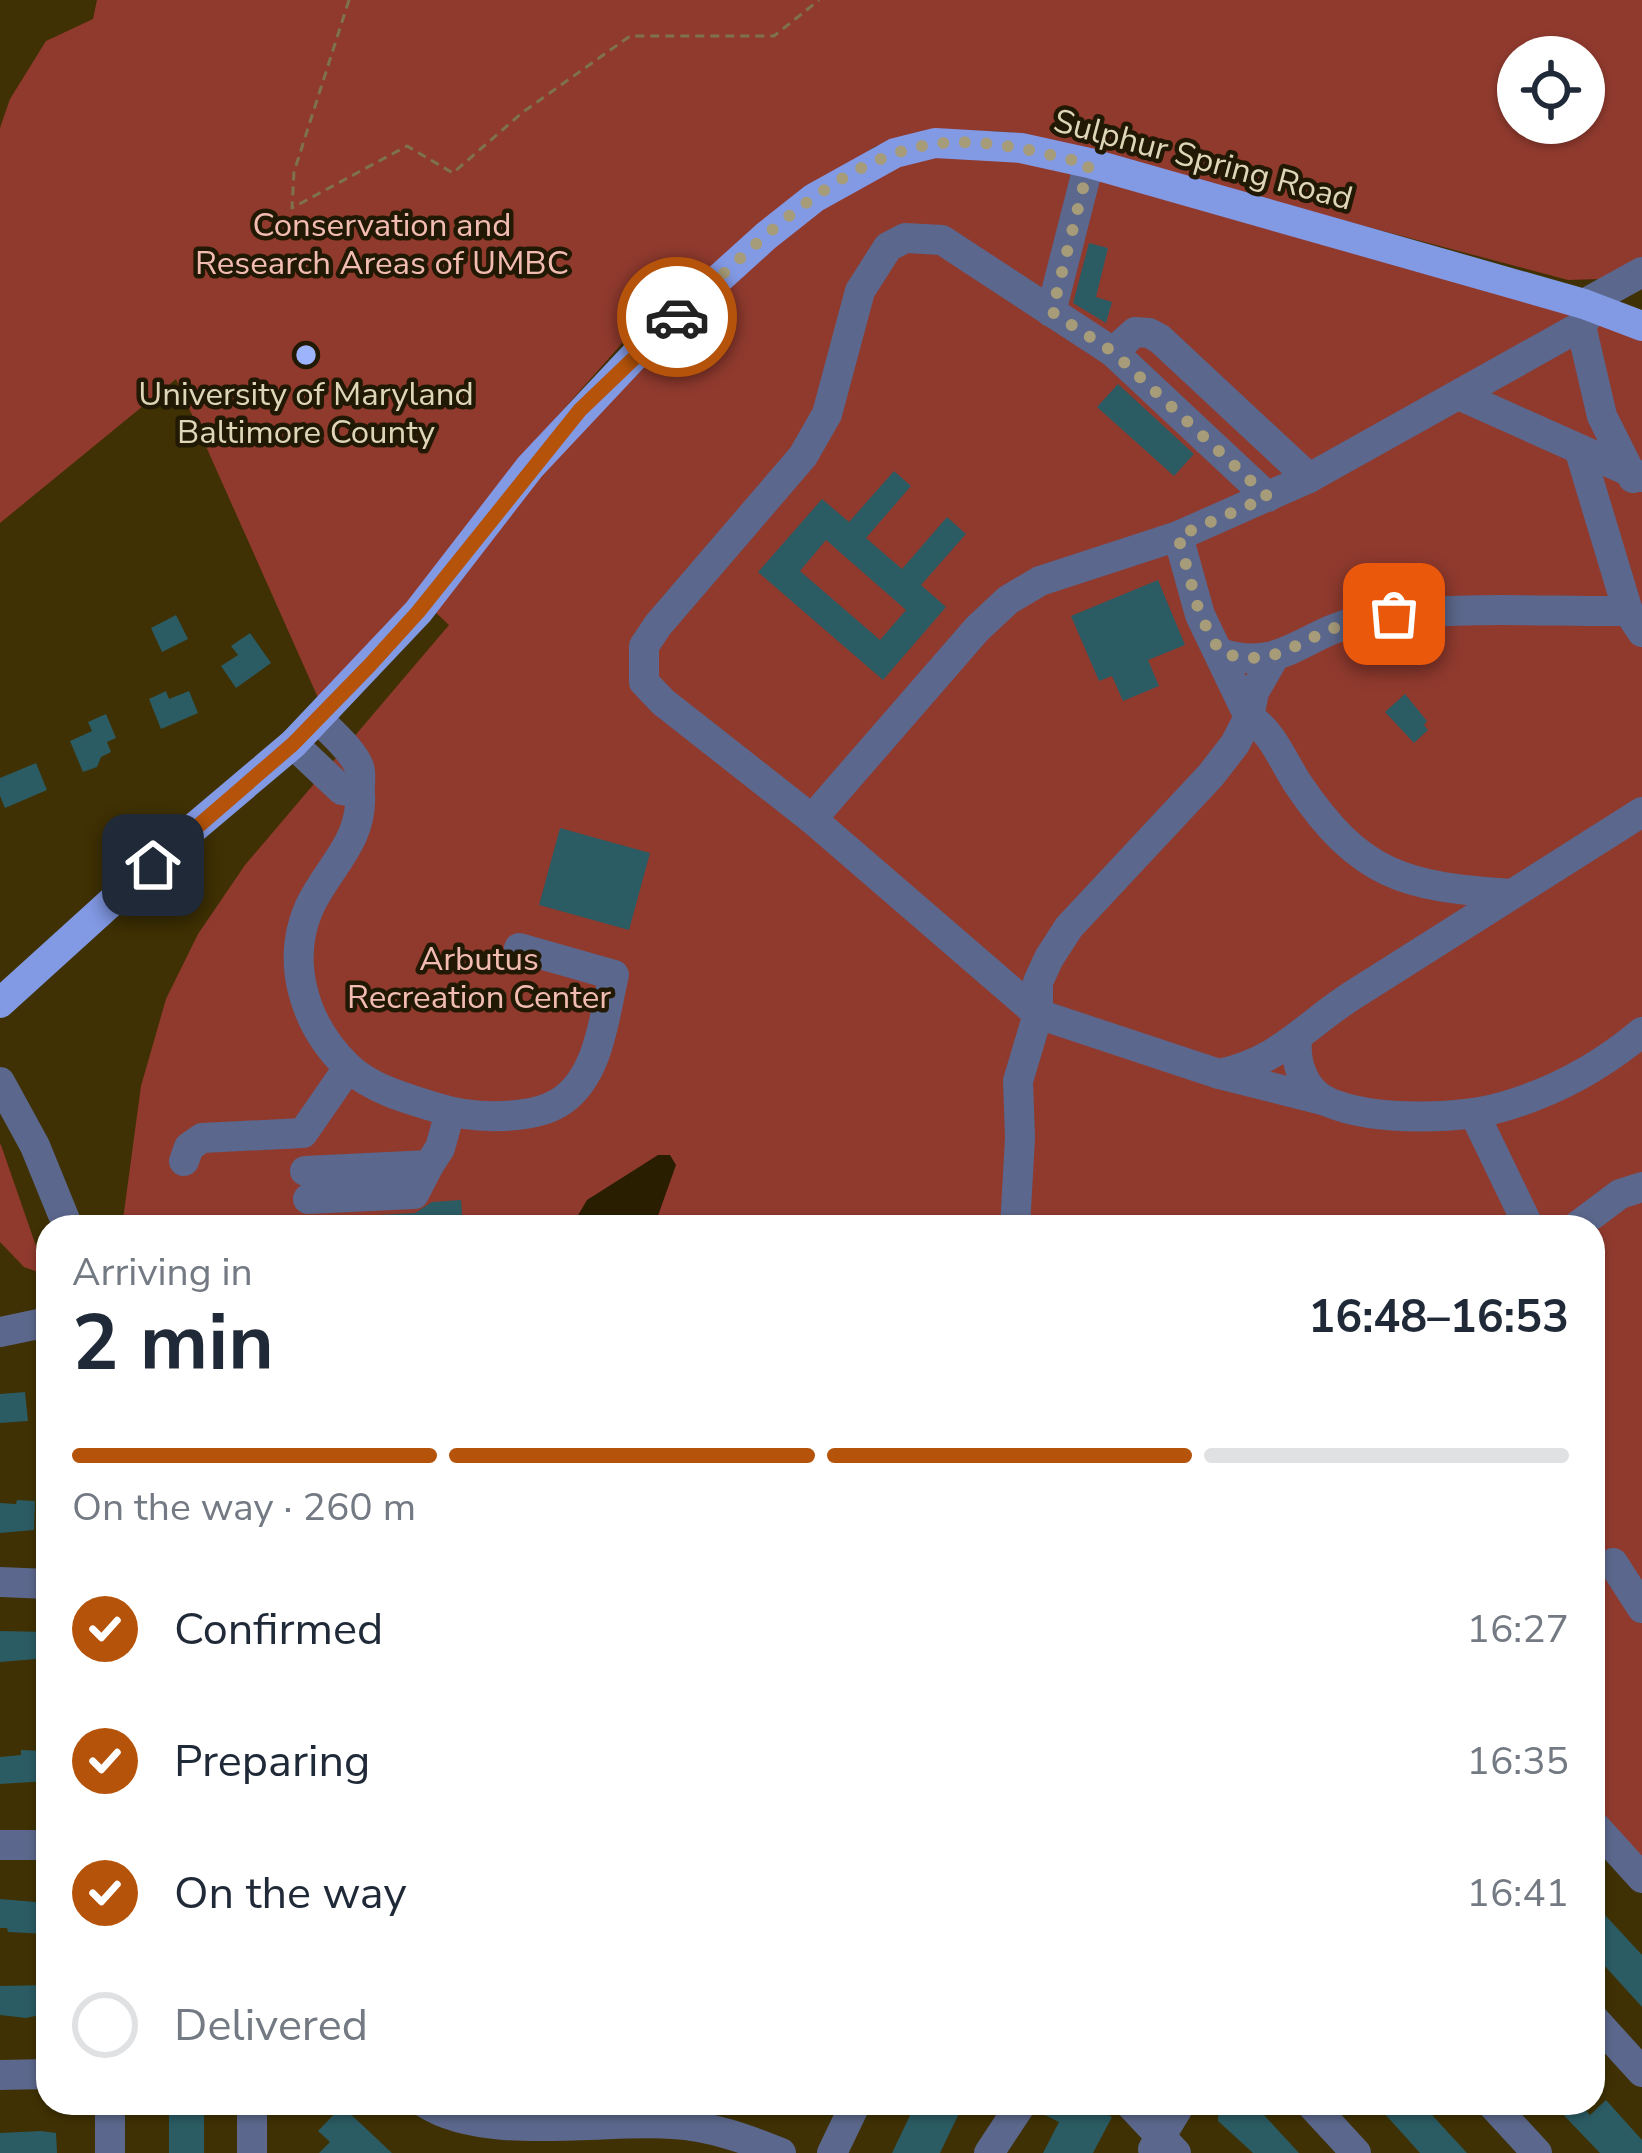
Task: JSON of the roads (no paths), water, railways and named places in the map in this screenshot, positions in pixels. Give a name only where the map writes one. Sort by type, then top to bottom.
[{"type":"main road","name":"Sulphur Spring Road","points":[[0,1003],[293,744],[418,612],[580,410],[702,293],[814,198],[895,153],[935,143],[1021,148],[1642,326]]},
{"type":"street","points":[[1052,312],[1089,164]]},
{"type":"street","points":[[1268,497],[1113,352],[942,240],[905,238],[888,247],[860,291],[827,414],[802,456],[644,646],[644,682],[1038,1014],[1219,1074],[1395,1115],[1474,1115],[1554,1089],[1642,1032]]},
{"type":"street","points":[[812,819],[977,628],[1008,600],[1040,581],[1178,536],[1309,478],[1461,396],[1642,272]]},
{"type":"street","points":[[1586,312],[1602,416],[1638,482]]},
{"type":"street","points":[[1113,352],[1135,332],[1160,339],[1309,478]]},
{"type":"street","points":[[1461,396],[1638,482]]},
{"type":"street","points":[[1220,652],[1238,658],[1273,658],[1346,624],[1394,614],[1635,621],[1580,452]]},
{"type":"street","points":[[1178,536],[1200,615],[1249,717],[1268,730],[1298,782],[1345,844],[1388,874],[1426,885],[1512,894]]},
{"type":"street","points":[[1016,1215],[1018,1081],[1038,1014],[1038,982],[1069,927],[1182,809],[1234,744],[1273,658]]},
{"type":"street","points":[[318,718],[359,767],[362,809],[343,859],[310,905],[298,960],[312,1019],[348,1067],[409,1100],[450,1112],[538,1112],[562,1100],[582,1080],[596,1050],[614,975],[519,948]]},
{"type":"street","points":[[293,744],[342,790],[359,792]]},
{"type":"street","points":[[1219,1074],[1248,1068],[1297,1040],[1342,1003],[1642,812]]},
{"type":"street","points":[[1297,1040],[1296,1060],[1303,1077],[1326,1101]]},
{"type":"street","points":[[348,1067],[302,1133],[308,1199],[414,1194],[440,1148],[450,1112]]},
{"type":"street","points":[[0,1082],[35,1145],[63,1215]]},
{"type":"street","points":[[1474,1115],[1522,1215]]},
{"type":"street","points":[[184,1161],[189,1148],[202,1138],[302,1133]]},
{"type":"street","points":[[1592,1215],[1620,1194],[1642,1187]]},
{"type":"street","points":[[0,1332],[36,1324]]},
{"type":"street","points":[[1616,1562],[1642,1608]]},
{"type":"street","points":[[0,1582],[36,1583]]},
{"type":"street","points":[[1605,1837],[1642,1878]]},
{"type":"street","points":[[0,1845],[36,1845]]},
{"type":"street","points":[[1605,2031],[1642,2072]]},
{"type":"street","points":[[0,2074],[36,2074]]},
{"type":"street","points":[[110,2115],[110,2153]]},
{"type":"street","points":[[252,2115],[252,2153]]},
{"type":"street","points":[[452,2115],[497,2124],[714,2116],[781,2153]]},
{"type":"street","points":[[832,2153],[850,2115]]},
{"type":"street","points":[[989,2153],[1014,2115]]},
{"type":"street","points":[[1138,2115],[1162,2148]]},
{"type":"street","points":[[1162,2148],[1176,2115]]},
{"type":"street","points":[[1321,2115],[1356,2153]]},
{"type":"street","points":[[1502,2115],[1537,2153]]},
{"type":"place","name":"University of Maryland Baltimore County","points":[[306,355]]},
{"type":"park label","name":"Conservation and Research Areas of UMBC","points":[[382,244]]},
{"type":"park label","name":"Arbutus Recreation Center","points":[[479,978]]}]
